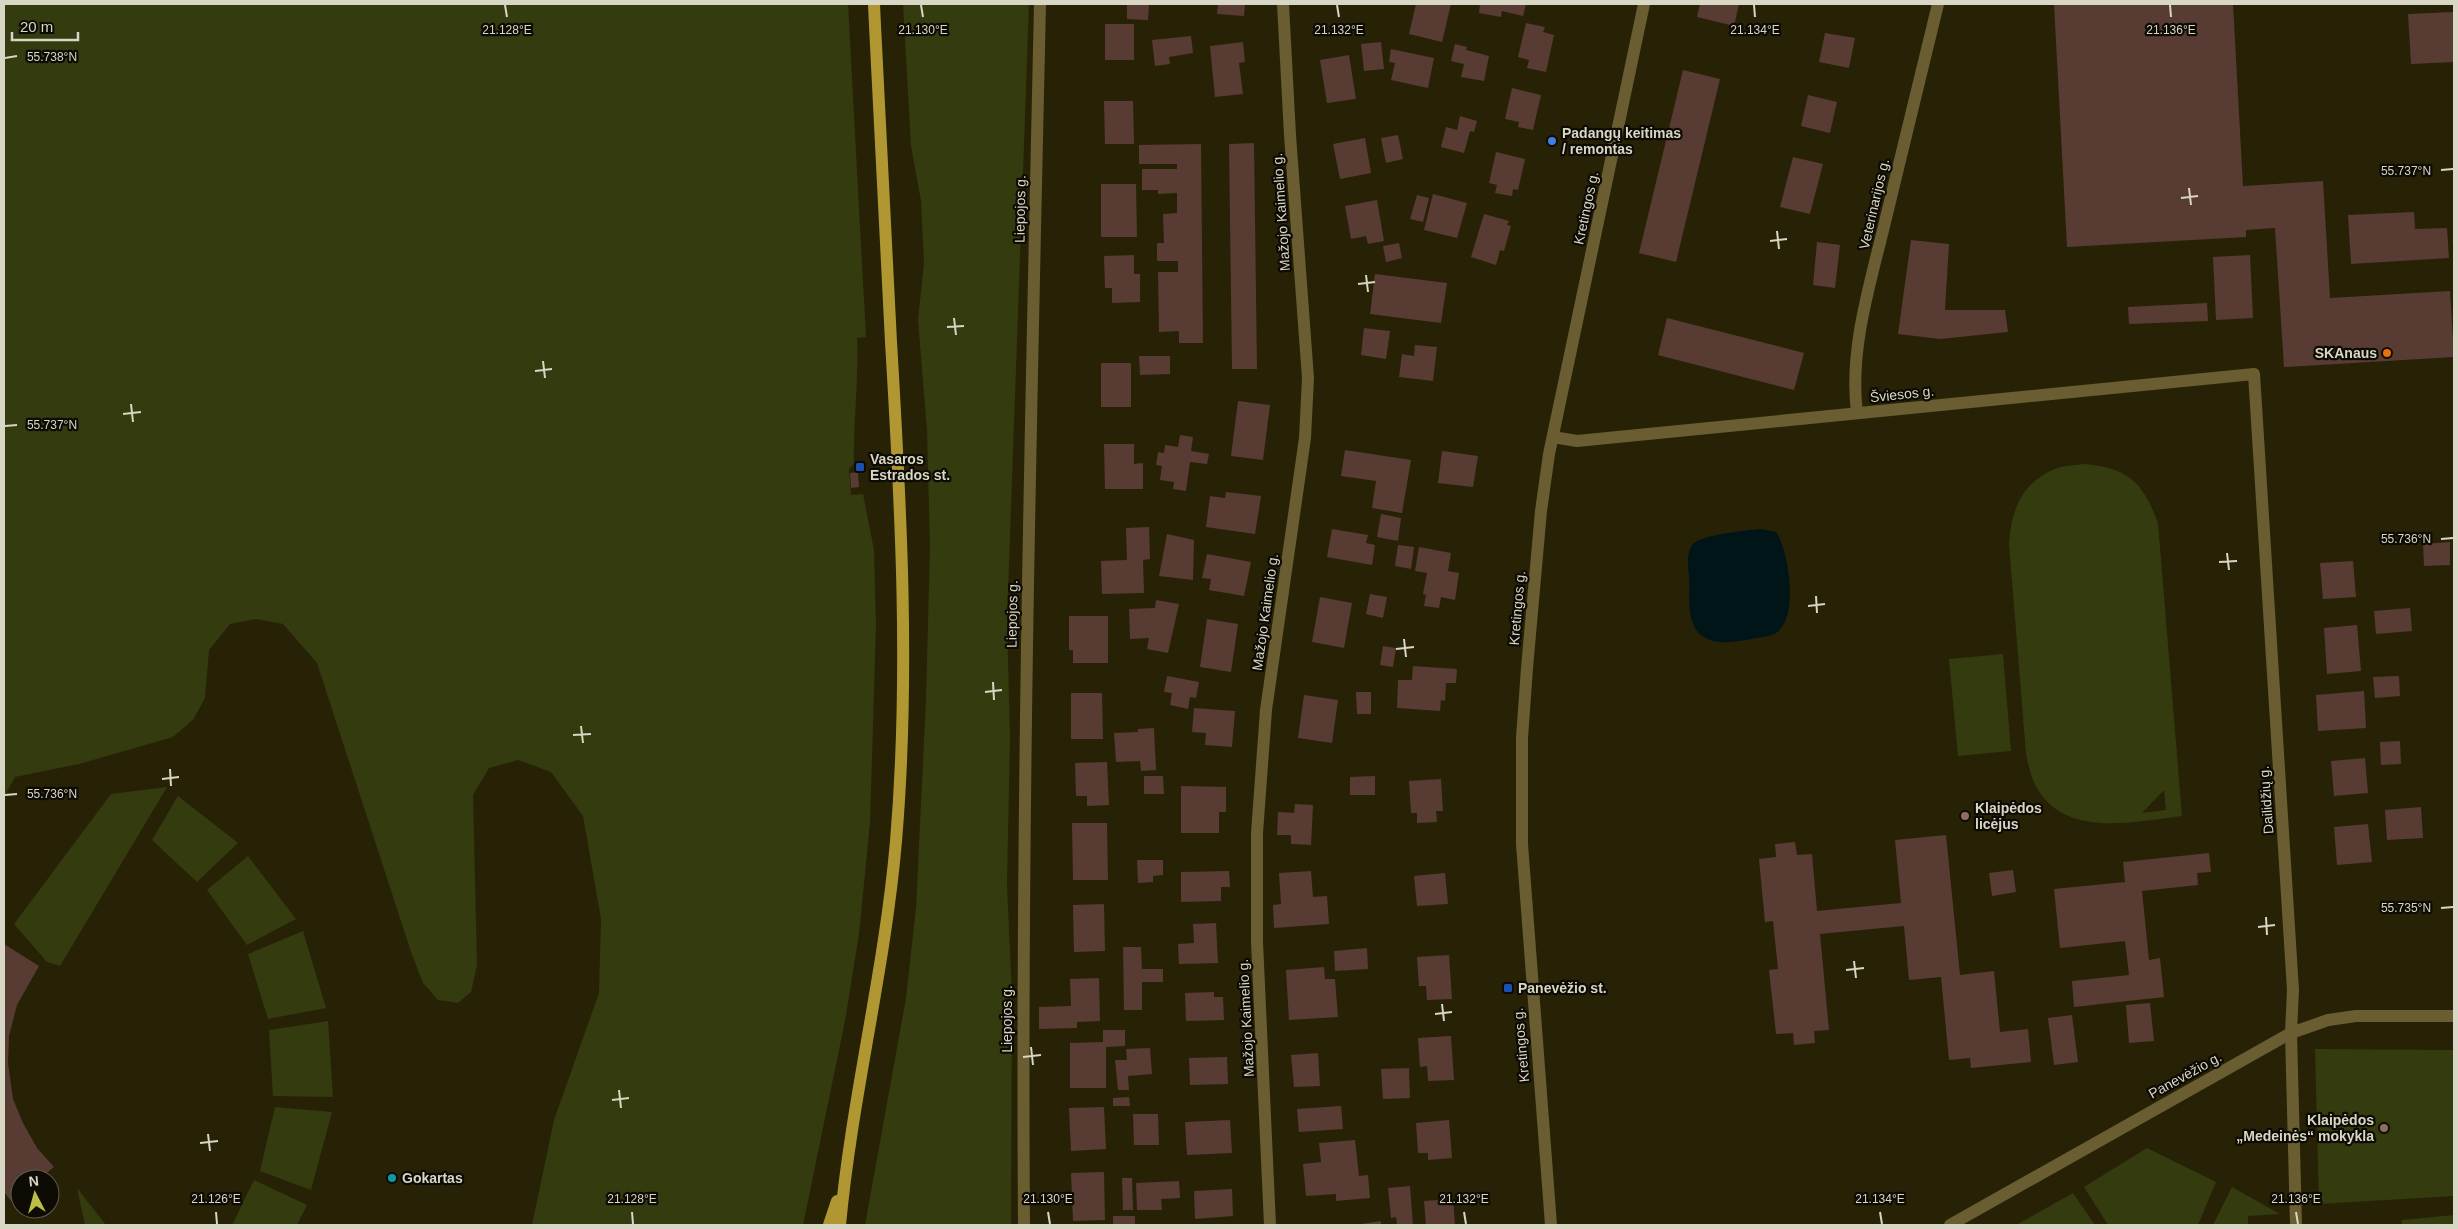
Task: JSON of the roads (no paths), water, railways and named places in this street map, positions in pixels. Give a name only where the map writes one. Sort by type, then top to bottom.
[{"type":"main road","points":[[840,1225],[844,1179],[883,954],[896,842],[902,728],[904,624],[902,512],[874,4]]},
{"type":"main road","points":[[829,1225],[844,1179]]},
{"type":"street","name":"Liepojos g.","points":[[1024,1225],[1022,988],[1026,658],[1040,4]]},
{"type":"street","name":"Mažojo Kaimelio g.","points":[[1270,1225],[1257,942],[1257,833],[1266,710],[1305,438],[1308,378],[1290,135],[1284,4]]},
{"type":"street","name":"Kretingos g.","points":[[1551,1225],[1524,888],[1522,738],[1527,668],[1541,511],[1553,437],[1644,4]]},
{"type":"street","name":"Veterinarijos g.","points":[[1857,413],[1854,388],[1856,355],[1869,288],[1938,4]]},
{"type":"street","name":"Šviesos g.","points":[[1553,437],[1577,441],[2254,374]]},
{"type":"street","name":"Dailidžių g.","points":[[2254,374],[2293,990],[2291,1033],[2296,1225]]},
{"type":"street","name":"Panevėžio g.","points":[[1950,1225],[2291,1033],[2328,1020],[2356,1016],[2454,1016]]},
{"type":"place","name":"Padangų keitimas / remontas","points":[[1552,141]]},
{"type":"place","name":"SKAnaus","points":[[2387,353]]},
{"type":"place","name":"Vasaros Estrados st.","points":[[860,467]]},
{"type":"place","name":"Klaipėdos licėjus","points":[[1965,816]]},
{"type":"place","name":"Panevėžio st.","points":[[1508,988]]},
{"type":"place","name":"Klaipėdos „Medeinės“ mokykla","points":[[2384,1128]]},
{"type":"place","name":"Gokartas","points":[[392,1178]]}]
